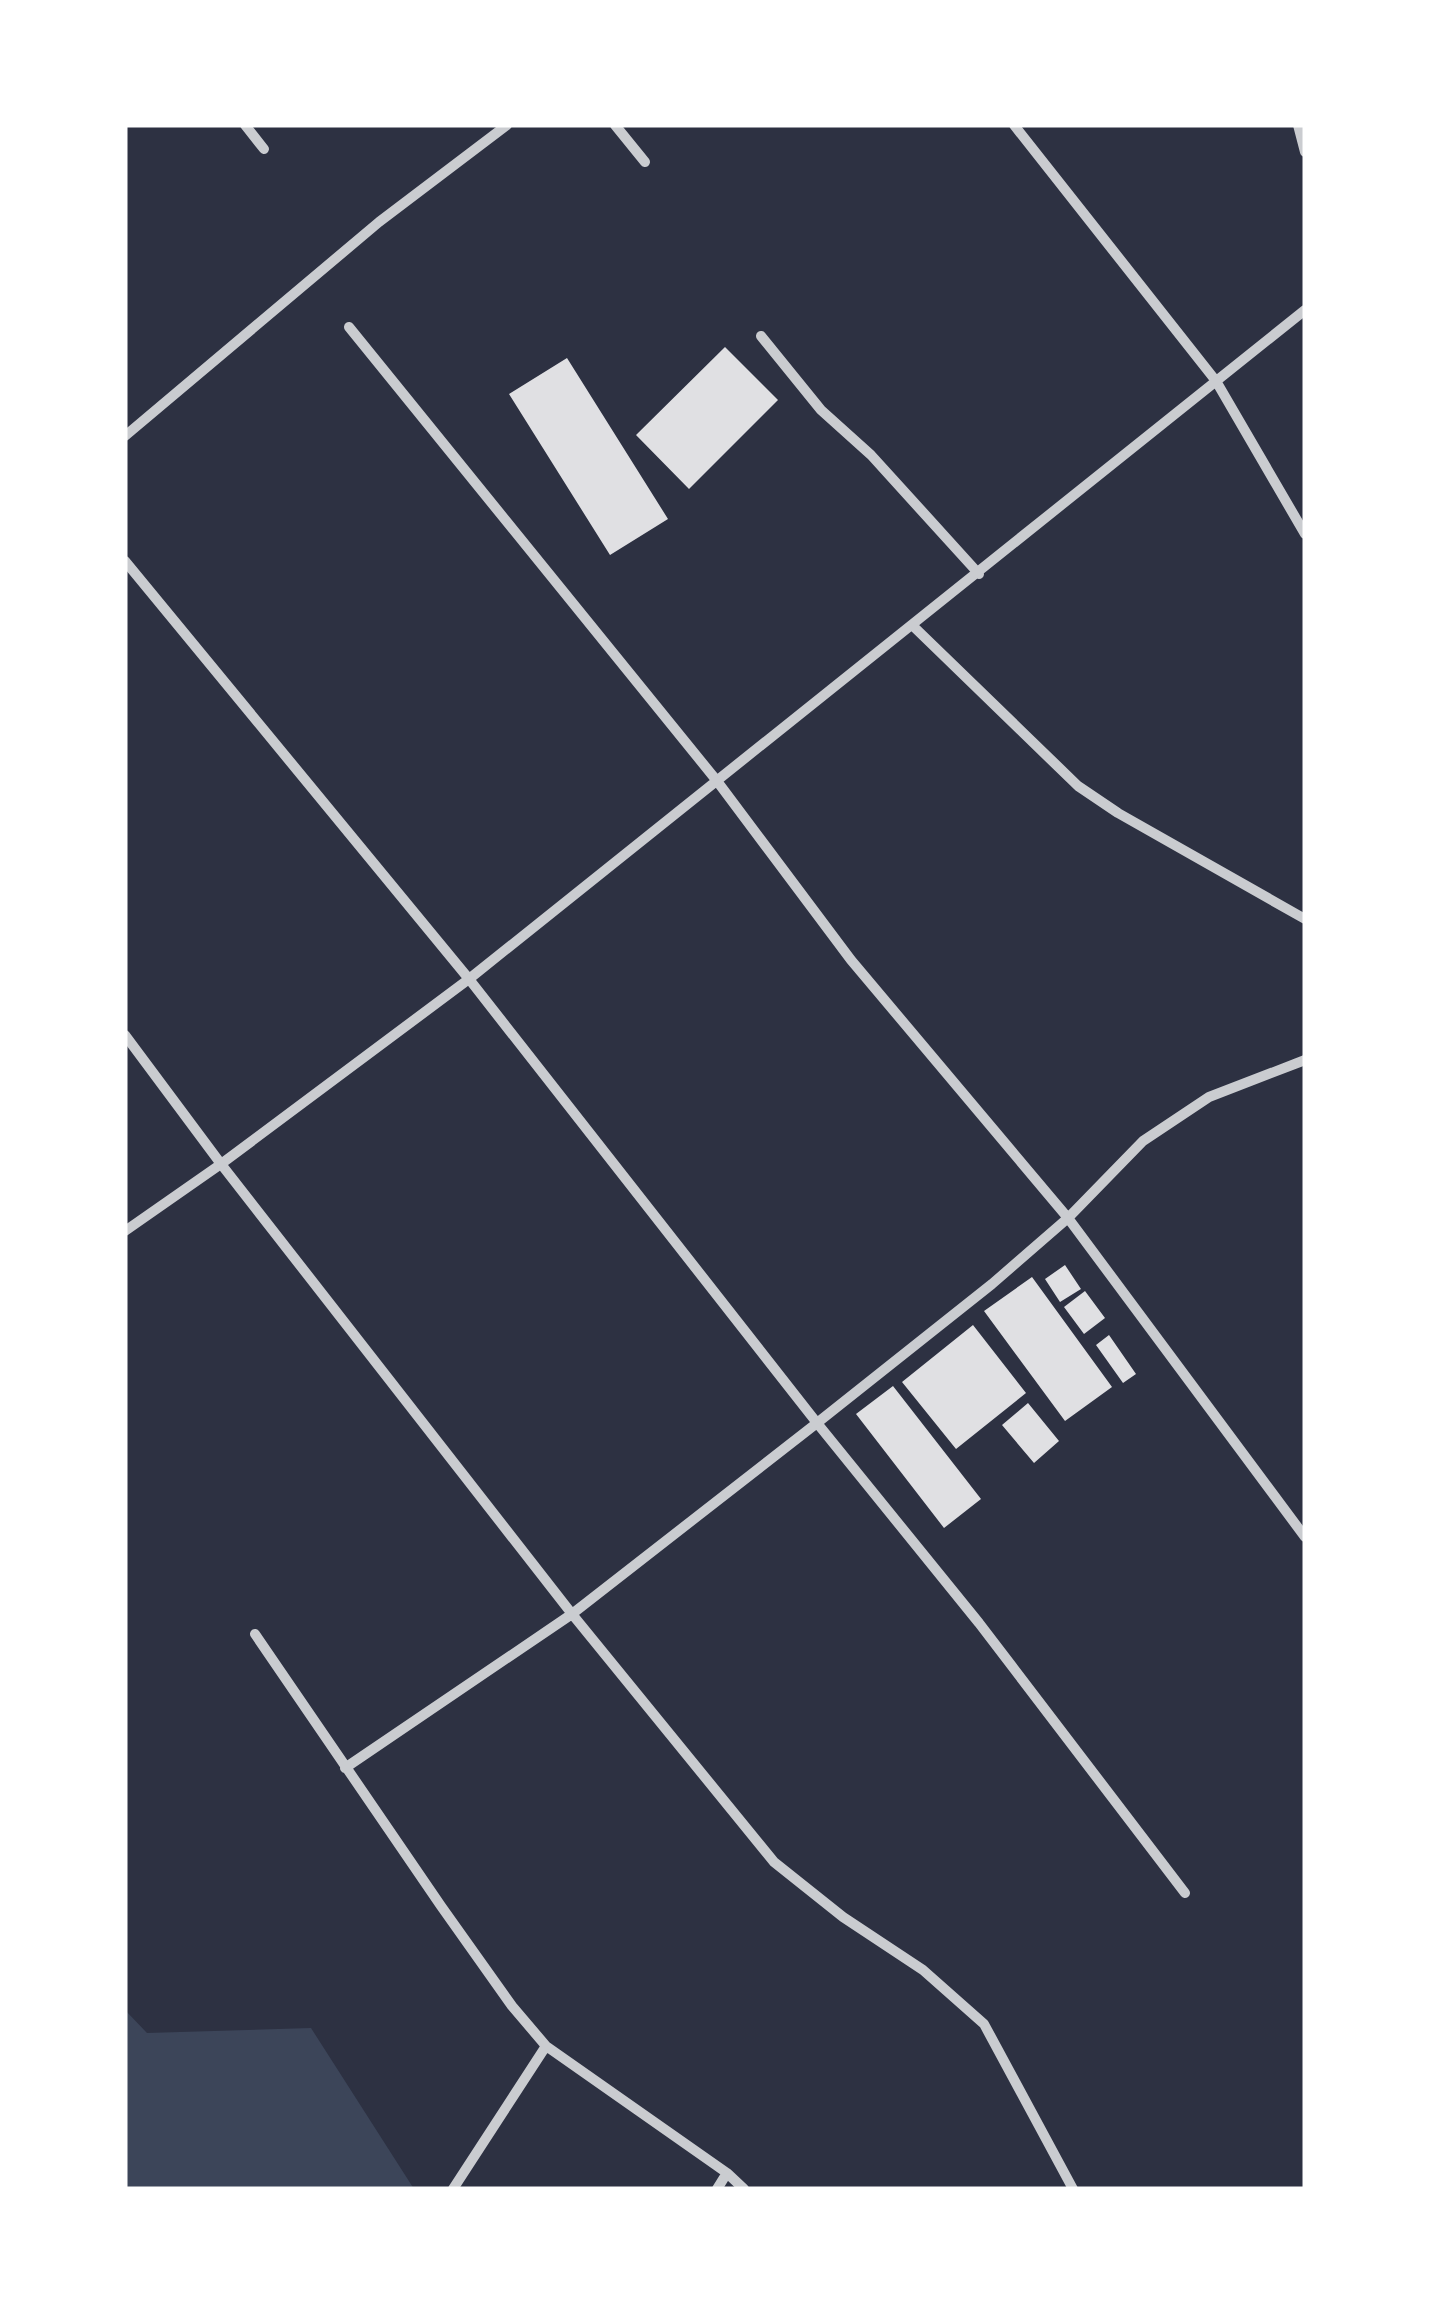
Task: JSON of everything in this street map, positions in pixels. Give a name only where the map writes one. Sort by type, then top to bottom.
[{"type":"street","points":[[246,125],[264,149]]},
{"type":"street","points":[[125,436],[379,222],[507,125]]},
{"type":"street","points":[[615,125],[645,162]]},
{"type":"street","points":[[1014,125],[1216,381],[1305,534]]},
{"type":"street","points":[[1298,125],[1305,152]]},
{"type":"street","points":[[125,1231],[469,979],[1305,310]]},
{"type":"street","points":[[349,327],[717,781],[851,960],[1068,1218],[1305,1537]]},
{"type":"street","points":[[761,336],[821,410],[871,456],[979,574]]},
{"type":"street","points":[[125,561],[469,979],[979,1623],[1185,1893]]},
{"type":"street","points":[[912,625],[1078,786],[1118,813],[1305,919]]},
{"type":"street","points":[[125,1035],[572,1614],[774,1862],[843,1917],[923,1970],[984,2024],[1073,2189]]},
{"type":"street","points":[[345,1768],[572,1614],[817,1423],[992,1284],[1068,1218],[1143,1140],[1209,1096],[1305,1060]]},
{"type":"street","points":[[255,1634],[512,2006],[546,2046],[727,2173],[744,2189]]},
{"type":"street","points":[[453,2189],[546,2046]]},
{"type":"street","points":[[717,2189],[727,2173]]},
{"type":"shaded area","points":[[125,2010],[147,2033],[311,2028],[414,2189],[125,2189]]},
{"type":"building","points":[[725,347],[778,400],[689,489],[636,435]]},
{"type":"building","points":[[567,358],[668,519],[610,555],[509,394]]},
{"type":"building","points":[[1065,1265],[1081,1289],[1060,1302],[1045,1279]]},
{"type":"building","points":[[1032,1277],[1112,1387],[1065,1421],[984,1311]]},
{"type":"building","points":[[1085,1291],[1105,1318],[1084,1334],[1064,1307]]},
{"type":"building","points":[[973,1325],[1026,1393],[956,1449],[902,1382]]},
{"type":"building","points":[[1109,1335],[1136,1374],[1123,1383],[1096,1345]]},
{"type":"building","points":[[893,1386],[981,1499],[944,1528],[856,1414]]},
{"type":"building","points":[[1028,1403],[1059,1441],[1034,1463],[1002,1425]]}]
